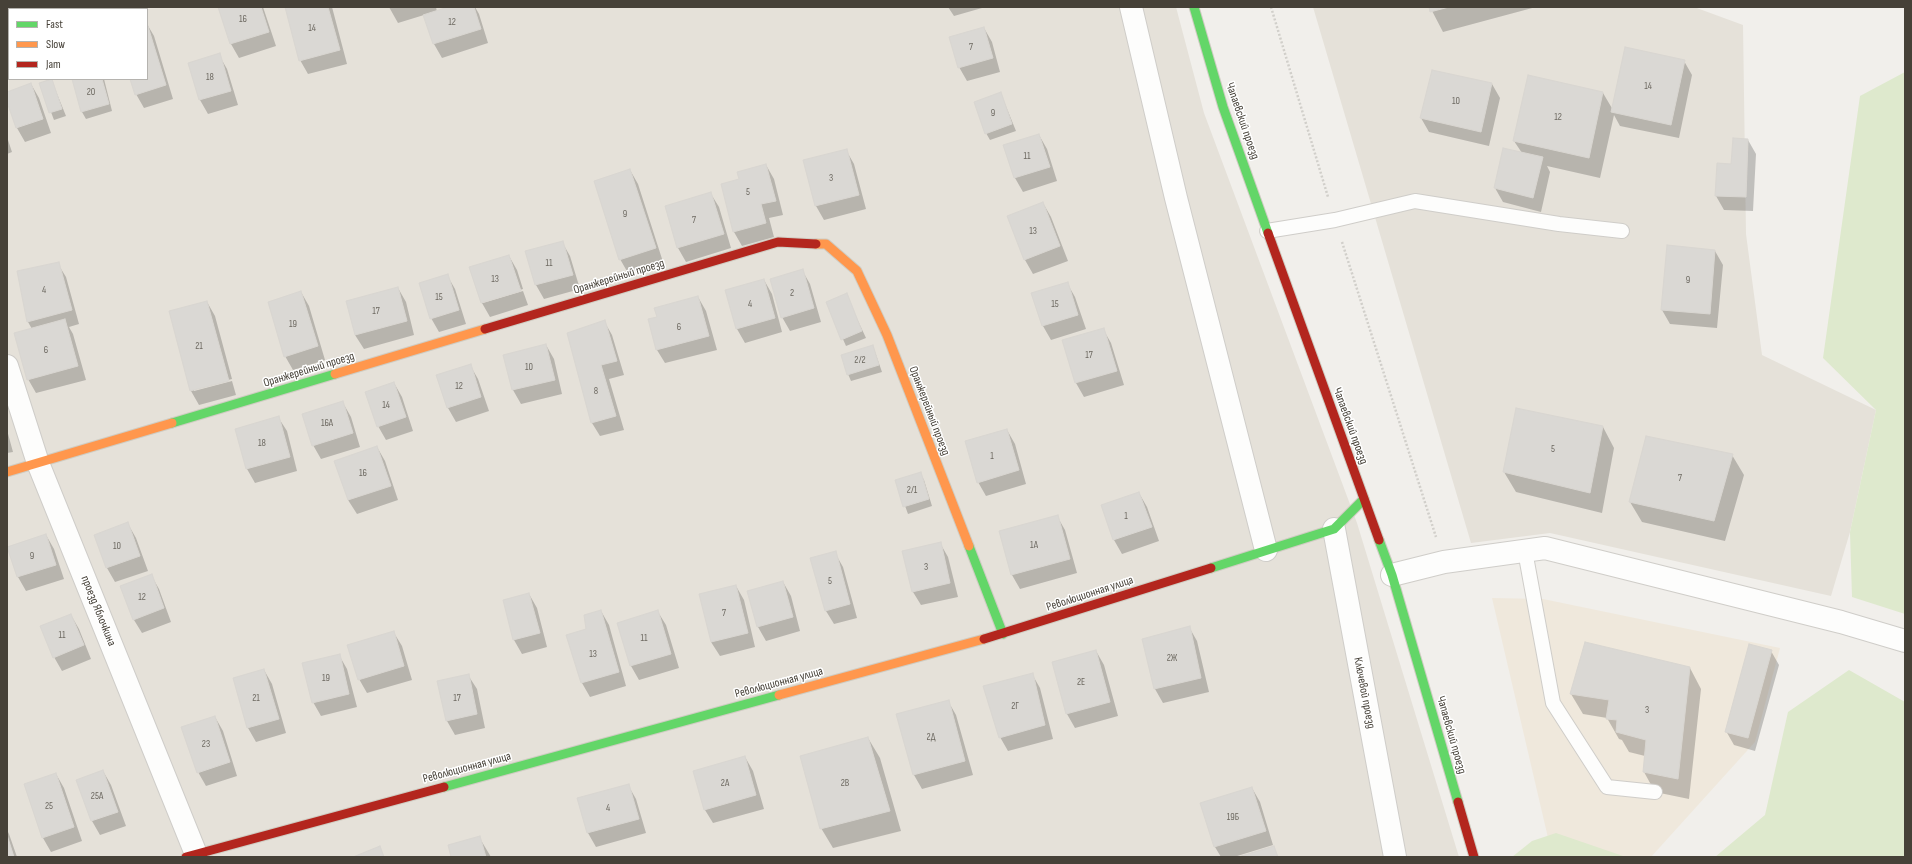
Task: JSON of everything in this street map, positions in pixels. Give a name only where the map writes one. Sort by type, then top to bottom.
[{"type":"street","points":[[1131,7],[1176,198],[1266,550]]},
{"type":"street","name":"Чапаевский проезд","points":[[1194,7],[1223,107],[1392,575],[1474,857]]},
{"type":"street","name":"Оранжерейный проезд","points":[[7,472],[778,242],[826,244],[857,271],[887,335],[1003,634]]},
{"type":"street","name":"проезд Яблочкина","points":[[7,366],[38,463],[191,856]]},
{"type":"street","name":"Революционная улица","points":[[191,856],[1003,634],[1334,529],[1364,499]]},
{"type":"street","name":"Ключевой проезд","points":[[1334,529],[1395,857]]},
{"type":"street","points":[[1392,575],[1444,562],[1545,548],[1841,622],[1905,641]]},
{"type":"lane","points":[[1267,231],[1335,220],[1415,201],[1559,224],[1622,231]]},
{"type":"lane","points":[[1525,551],[1553,703],[1608,787],[1655,792]]},
{"type":"path","points":[[1271,7],[1335,220],[1444,562]]},
{"type":"shaded area","points":[[7,7],[1176,7],[1204,113],[1357,523],[1459,857],[7,857]]},
{"type":"shaded area","points":[[1313,7],[1694,7],[1743,25],[1746,234],[1762,355],[1876,410],[1850,532],[1831,596],[1550,533],[1471,543]]},
{"type":"shaded area","points":[[1492,598],[1543,599],[1780,648],[1755,742],[1651,857],[1601,857],[1549,842]]},
{"type":"green space","points":[[1905,72],[1905,614],[1852,597],[1850,532],[1876,410],[1823,358],[1860,96]]},
{"type":"green space","points":[[1849,670],[1905,702],[1905,857],[1715,857],[1765,815],[1788,712]]},
{"type":"green space","points":[[1556,833],[1626,857],[1512,857],[1532,841]]},
{"type":"building","points":[[218,7],[261,7],[269,32],[230,44]]},
{"type":"building","points":[[285,7],[328,7],[340,50],[299,61]]},
{"type":"building","points":[[448,7],[474,7],[481,29],[433,44],[423,15]]},
{"type":"building","points":[[1429,7],[1449,7],[1430,12]]},
{"type":"building","points":[[148,26],[166,85],[135,95],[130,80],[148,80]]},
{"type":"building","points":[[984,27],[993,58],[958,68],[949,37]]},
{"type":"building","points":[[1625,47],[1685,60],[1671,125],[1611,112]]},
{"type":"building","points":[[220,53],[231,91],[199,100],[188,63]]},
{"type":"building","points":[[1432,70],[1492,83],[1481,132],[1420,118]]},
{"type":"building","points":[[1528,75],[1603,92],[1589,158],[1513,141]]},
{"type":"building","points":[[52,80],[62,109],[49,113],[39,83]]},
{"type":"building","points":[[72,80],[102,80],[109,104],[81,112]]},
{"type":"building","points":[[31,83],[43,119],[16,128],[7,102],[7,92]]},
{"type":"building","points":[[1001,92],[1012,124],[985,134],[974,102]]},
{"type":"building","points":[[1039,134],[1050,167],[1014,178],[1003,145]]},
{"type":"building","points":[[1733,138],[1748,139],[1746,197],[1715,196],[1717,163],[1731,164]]},
{"type":"building","points":[[1503,148],[1543,157],[1533,198],[1494,188]]},
{"type":"building","points":[[847,149],[859,195],[815,206],[803,160]]},
{"type":"building","points":[[766,164],[776,201],[761,204],[766,223],[733,232],[721,184],[739,179],[737,172]]},
{"type":"building","points":[[630,169],[656,248],[619,260],[594,181]]},
{"type":"building","points":[[711,192],[724,234],[677,248],[665,206]]},
{"type":"building","points":[[1043,202],[1060,246],[1024,260],[1007,216]]},
{"type":"building","points":[[563,241],[573,275],[535,285],[525,251]]},
{"type":"building","points":[[1667,245],[1715,250],[1710,314],[1661,310]]},
{"type":"building","points":[[509,255],[521,291],[481,303],[469,267]]},
{"type":"building","points":[[59,262],[72,310],[27,322],[17,271]]},
{"type":"building","points":[[803,269],[814,308],[781,318],[770,279]]},
{"type":"building","points":[[448,274],[459,310],[430,319],[419,283]]},
{"type":"building","points":[[764,279],[775,318],[736,329],[725,290]]},
{"type":"building","points":[[1068,282],[1078,315],[1042,326],[1031,293]]},
{"type":"building","points":[[398,287],[407,321],[355,335],[346,301]]},
{"type":"building","points":[[301,291],[318,346],[284,357],[268,302]]},
{"type":"building","points":[[847,293],[862,331],[841,340],[826,302]]},
{"type":"building","points":[[698,296],[709,336],[656,350],[648,319],[657,317],[654,308]]},
{"type":"building","points":[[207,301],[229,381],[190,391],[169,311]]},
{"type":"building","points":[[65,319],[78,366],[27,380],[14,333]]},
{"type":"building","points":[[605,320],[617,361],[601,365],[616,416],[591,423],[567,333]]},
{"type":"building","points":[[1104,328],[1117,371],[1075,383],[1062,340]]},
{"type":"building","points":[[546,344],[555,380],[512,390],[503,355]]},
{"type":"building","points":[[873,345],[879,365],[847,375],[841,355]]},
{"type":"building","points":[[471,364],[481,397],[447,408],[436,375]]},
{"type":"building","points":[[394,382],[406,417],[377,427],[365,392]]},
{"type":"building","points":[[343,401],[353,433],[312,446],[302,414]]},
{"type":"building","points":[[1516,408],[1603,426],[1590,493],[1503,472]]},
{"type":"building","points":[[279,416],[290,457],[246,469],[235,429]]},
{"type":"building","points":[[1007,429],[1019,470],[977,483],[965,441]]},
{"type":"building","points":[[1646,436],[1733,454],[1714,521],[1629,502]]},
{"type":"building","points":[[377,446],[391,486],[348,500],[334,461]]},
{"type":"building","points":[[921,472],[929,499],[903,507],[895,480]]},
{"type":"building","points":[[1139,492],[1152,527],[1113,540],[1101,505]]},
{"type":"building","points":[[1058,515],[1070,559],[1011,575],[999,531]]},
{"type":"building","points":[[128,522],[140,556],[106,568],[94,535]]},
{"type":"building","points":[[46,534],[56,565],[17,577],[7,547]]},
{"type":"building","points":[[941,542],[950,583],[912,592],[902,551]]},
{"type":"building","points":[[836,551],[850,604],[825,611],[810,558]]},
{"type":"building","points":[[152,574],[164,608],[133,620],[120,586]]},
{"type":"building","points":[[783,581],[793,617],[757,627],[747,591]]},
{"type":"building","points":[[736,585],[748,633],[711,642],[699,594]]},
{"type":"building","points":[[529,593],[540,633],[513,640],[503,600]]},
{"type":"building","points":[[601,610],[619,672],[581,683],[566,635],[586,629],[584,615]]},
{"type":"building","points":[[658,610],[671,654],[630,666],[617,623]]},
{"type":"building","points":[[71,614],[84,645],[53,658],[40,626]]},
{"type":"building","points":[[1190,626],[1201,678],[1154,689],[1142,639]]},
{"type":"building","points":[[394,631],[404,666],[358,680],[347,645]]},
{"type":"building","points":[[1585,642],[1690,667],[1678,779],[1643,772],[1646,740],[1616,732],[1617,720],[1606,719],[1609,700],[1570,694]]},
{"type":"building","points":[[1749,644],[1772,650],[1748,738],[1725,732]]},
{"type":"building","points":[[1096,650],[1110,702],[1066,714],[1052,662]]},
{"type":"building","points":[[340,654],[349,694],[312,703],[302,663]]},
{"type":"building","points":[[264,669],[279,719],[247,728],[233,678]]},
{"type":"building","points":[[1033,673],[1045,725],[999,738],[983,686]]},
{"type":"building","points":[[469,674],[477,714],[446,721],[437,681]]},
{"type":"building","points":[[949,700],[965,761],[913,775],[896,714]]},
{"type":"building","points":[[215,716],[230,762],[197,773],[181,727]]},
{"type":"building","points":[[868,737],[890,811],[820,829],[800,756]]},
{"type":"building","points":[[745,756],[756,795],[704,810],[693,771]]},
{"type":"building","points":[[103,770],[118,812],[91,821],[76,780]]},
{"type":"building","points":[[56,773],[74,827],[42,838],[24,784]]},
{"type":"building","points":[[629,784],[639,819],[587,833],[577,798]]},
{"type":"building","points":[[1252,787],[1266,831],[1214,847],[1200,803]]},
{"type":"building","points":[[7,835],[14,857],[7,857]]},
{"type":"building","points":[[480,836],[486,857],[451,857],[448,845]]},
{"type":"building","points":[[380,846],[384,857],[353,857]]},
{"type":"building","points":[[1274,846],[1278,857],[1238,857]]},
{"type":"traffic: fast","points":[[1194,7],[1223,107],[1268,233]]},
{"type":"traffic: fast","points":[[172,423],[335,374]]},
{"type":"traffic: fast","points":[[1211,568],[1334,529],[1364,499]]},
{"type":"traffic: fast","points":[[1379,540],[1392,575],[1458,802]]},
{"type":"traffic: fast","points":[[969,546],[1003,634]]},
{"type":"traffic: fast","points":[[444,787],[779,695]]},
{"type":"traffic: slow","points":[[816,244],[826,244],[857,271],[887,335],[969,546]]},
{"type":"traffic: slow","points":[[335,374],[485,329]]},
{"type":"traffic: slow","points":[[7,472],[172,423]]},
{"type":"traffic: slow","points":[[779,695],[984,639]]},
{"type":"traffic: jam","points":[[1268,233],[1379,540]]},
{"type":"traffic: jam","points":[[485,329],[778,242],[816,244]]},
{"type":"traffic: jam","points":[[984,639],[1211,568]]},
{"type":"traffic: jam","points":[[186,857],[444,787]]},
{"type":"traffic: jam","points":[[1458,802],[1474,857]]}]
